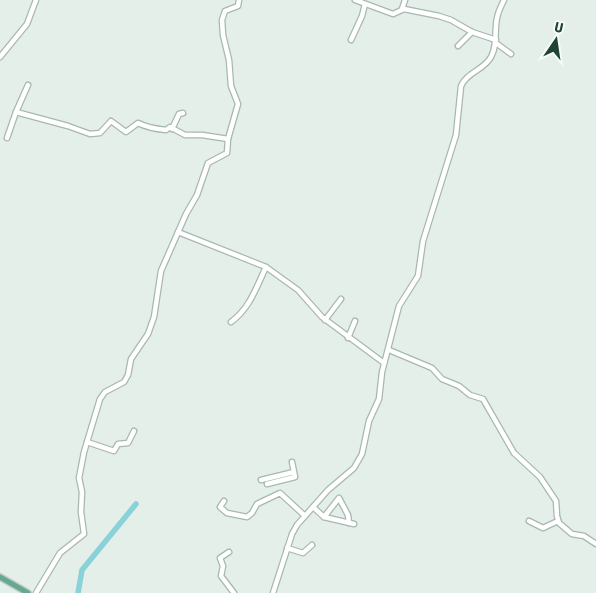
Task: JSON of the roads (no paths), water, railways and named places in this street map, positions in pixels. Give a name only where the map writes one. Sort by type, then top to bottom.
[{"type":"main road","points":[[0,577],[28,593]]},
{"type":"street","points":[[0,57],[27,24],[36,0]]},
{"type":"street","points":[[36,593],[60,553],[84,534],[81,512],[82,492],[79,481],[84,452],[100,399],[105,392],[121,386],[126,380],[131,359],[144,340],[154,317],[161,271],[197,195],[208,163],[226,155],[228,138],[238,104],[231,86],[229,56],[222,32],[223,14],[226,10],[238,6],[239,0]]},
{"type":"street","points":[[355,0],[393,14],[402,9],[444,18],[496,42],[510,54]]},
{"type":"street","points":[[402,9],[404,0]]},
{"type":"street","points":[[273,593],[294,530],[312,507],[335,483],[354,468],[360,460],[369,421],[379,400],[380,377],[389,350],[400,303],[418,276],[423,240],[456,135],[461,86],[465,79],[491,58],[496,42],[497,19],[504,0]]},
{"type":"street","points":[[351,40],[365,4]]},
{"type":"street","points":[[458,46],[472,32]]},
{"type":"street","points":[[7,138],[28,85]]},
{"type":"street","points":[[16,112],[90,134],[100,133],[111,121],[126,132],[136,123],[154,129],[166,130],[170,127],[185,135],[228,138]]},
{"type":"street","points":[[172,128],[180,114],[183,114]]},
{"type":"street","points":[[178,232],[266,267],[298,290],[325,320],[384,363]]},
{"type":"street","points":[[231,322],[241,315],[252,300],[266,267]]},
{"type":"street","points":[[325,320],[341,299]]},
{"type":"street","points":[[348,338],[356,321]]},
{"type":"street","points":[[389,350],[432,368],[446,380],[470,395],[483,399],[514,452],[540,477],[556,501],[558,522],[571,533],[584,536],[596,544]]},
{"type":"street","points":[[87,442],[114,450],[118,444],[128,443],[134,431]]},
{"type":"street","points":[[261,480],[295,477],[292,462]]},
{"type":"street","points":[[275,480],[279,493],[305,516]]},
{"type":"street","points":[[267,484],[275,480]]},
{"type":"street","points":[[224,500],[220,506],[226,512],[247,517],[252,513],[257,504],[279,493]]},
{"type":"street","points":[[312,507],[324,517],[352,523],[339,498],[324,517]]},
{"type":"street","points":[[529,521],[542,528],[558,522]]},
{"type":"street","points":[[287,548],[303,553],[312,545]]},
{"type":"street","points":[[229,552],[220,558],[223,566],[221,576],[234,593]]},
{"type":"waterway","points":[[78,593],[82,570],[136,504]]}]
